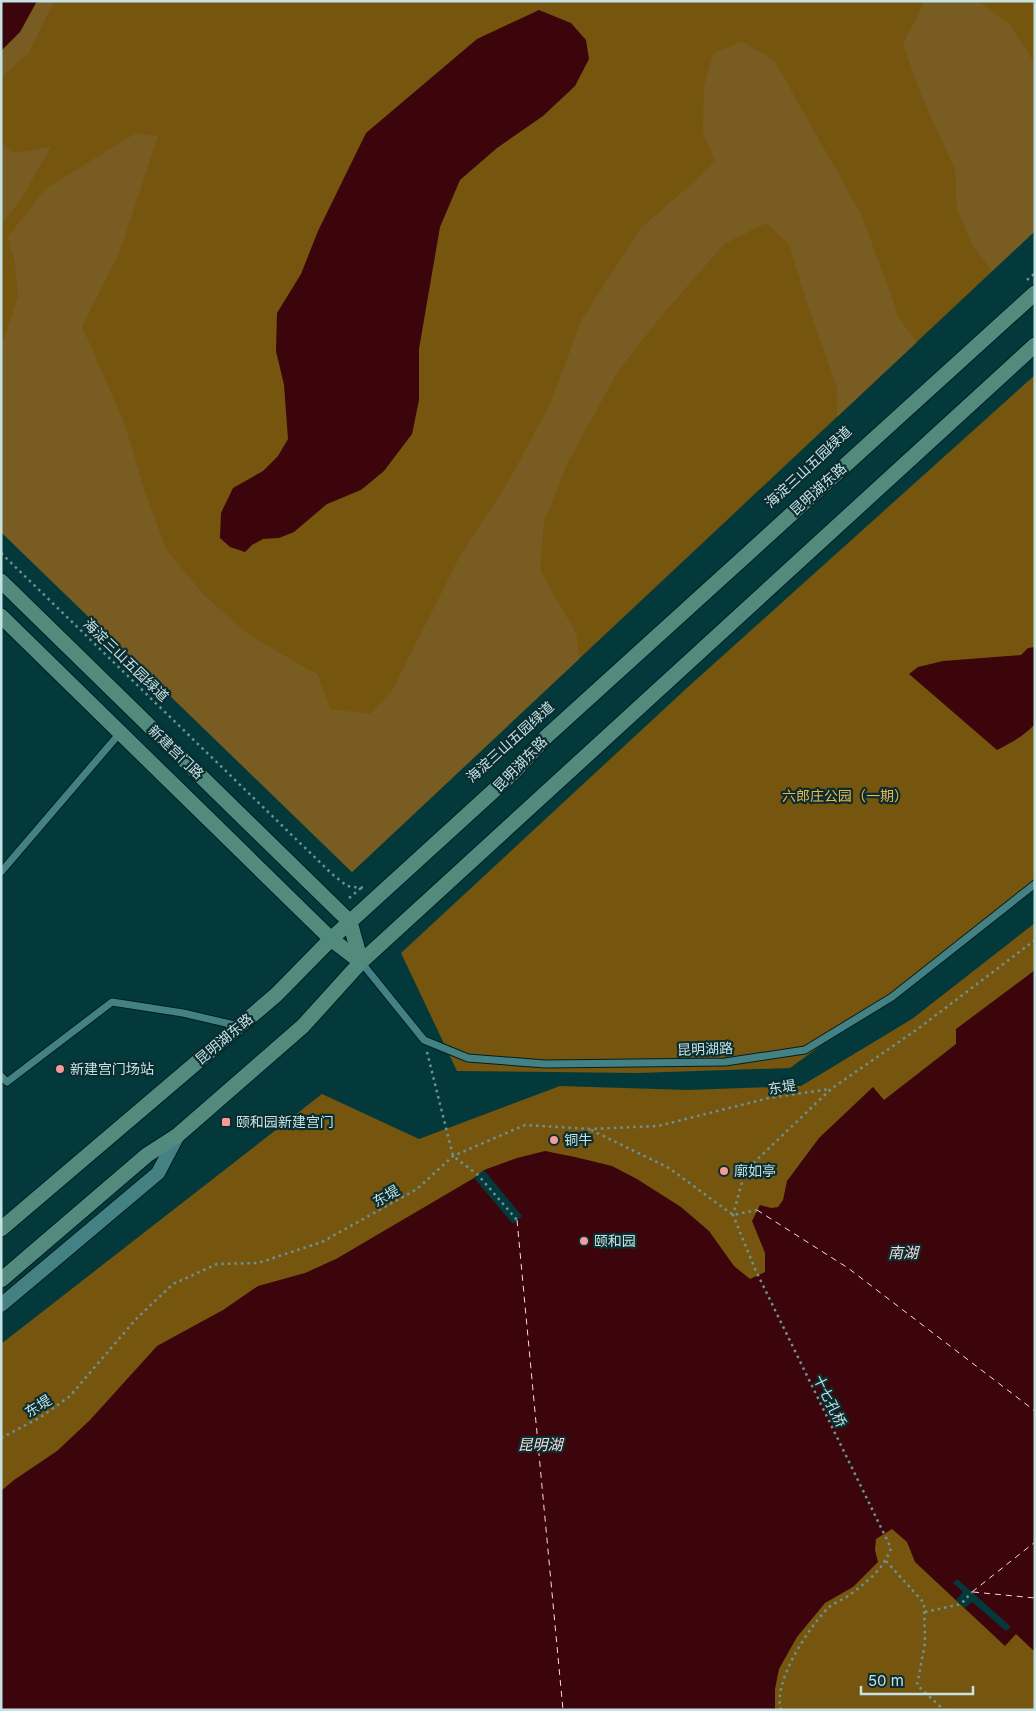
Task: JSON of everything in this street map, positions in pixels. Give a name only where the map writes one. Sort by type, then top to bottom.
[{"type":"main road","name":"昆明湖东路","points":[[1,1229],[276,995],[331,939],[513,773],[547,736],[1035,293]]},
{"type":"main road","points":[[1,1280],[148,1155],[178,1135],[303,1026],[361,962],[1035,345]]},
{"type":"main road","name":"新建宫门路","points":[[1,581],[350,922]]},
{"type":"main road","name":"新建宫门路","points":[[1,616],[331,939],[361,962]]},
{"type":"main road","points":[[350,922],[361,962]]},
{"type":"street","points":[[1,1305],[158,1173],[178,1135]]},
{"type":"lane","points":[[1,872],[120,733]]},
{"type":"lane","name":"昆明湖路","points":[[361,962],[424,1040],[468,1058],[545,1064],[725,1062],[805,1050],[892,997],[1035,884]]},
{"type":"lane","points":[[1,1076],[7,1082],[112,1002],[183,1013],[240,1026]]},
{"type":"path","points":[[1020,286],[1035,273]]},
{"type":"path","name":"海淀三山五园绿道","points":[[1,553],[332,874],[348,886],[361,888]]},
{"type":"path","points":[[349,898],[368,884]]},
{"type":"path","points":[[733,1216],[745,1171],[832,1089],[919,1028],[1035,940]]},
{"type":"path","points":[[424,1040],[453,1156],[478,1175],[517,1220]]},
{"type":"path","name":"东堤","points":[[1,1438],[41,1417],[70,1396],[136,1319],[173,1284],[217,1264],[258,1263],[322,1242],[417,1189],[453,1156],[525,1125],[590,1129],[658,1126],[769,1098],[832,1089]]},
{"type":"path","points":[[590,1129],[669,1168],[733,1216]]},
{"type":"path","points":[[733,1216],[757,1210]]},
{"type":"path","name":"十七孔桥","points":[[733,1216],[755,1269],[887,1542],[892,1548],[886,1562]]},
{"type":"path","points":[[781,1710],[778,1701],[785,1674],[803,1641],[829,1607],[867,1582],[886,1562],[924,1604],[925,1643],[917,1685],[944,1710]]},
{"type":"path","points":[[924,1612],[961,1604],[972,1592]]},
{"type":"green space","points":[[1,1],[1035,1],[1035,231],[352,872],[1,532]]},
{"type":"green space","name":"六郎庄公园（一期）","points":[[1035,375],[1035,884],[962,942],[790,1068],[637,1073],[457,1071],[401,953],[688,687]]},
{"type":"green space","name":"颐和园","points":[[1035,923],[1035,1710],[1,1710],[1,1344],[322,1094],[419,1139],[560,1086],[688,1090],[801,1086],[912,1019]]},
{"type":"shaded area","points":[[37,1],[54,1],[29,53],[1,77],[1,51],[20,32]]},
{"type":"shaded area","points":[[925,1],[978,1],[1010,25],[1035,64],[1035,231],[992,271],[972,244],[957,209],[955,169],[922,97],[903,44]]},
{"type":"shaded area","points":[[741,41],[774,60],[861,214],[900,320],[917,342],[837,417],[837,387],[808,306],[789,244],[766,223],[724,244],[663,314],[618,371],[567,464],[544,522],[540,570],[577,635],[579,659],[352,872],[1,532],[1,340],[4,339],[18,296],[15,262],[8,237],[45,189],[136,133],[158,136],[120,251],[82,326],[125,425],[146,496],[167,551],[204,595],[249,635],[318,675],[330,709],[370,714],[392,691],[459,558],[510,479],[550,404],[582,319],[641,228],[695,181],[715,160],[703,132],[704,85],[713,54]]},
{"type":"shaded area","points":[[1,143],[13,153],[51,147],[21,199],[1,225]]},
{"type":"water","points":[[1,1],[37,1],[20,32],[1,51]]},
{"type":"water","points":[[539,10],[571,23],[586,40],[589,59],[575,86],[543,116],[497,148],[460,180],[440,227],[419,349],[419,400],[412,434],[384,471],[361,490],[327,504],[294,532],[279,538],[263,539],[252,545],[245,552],[230,547],[220,538],[221,513],[233,488],[263,471],[278,456],[288,439],[284,385],[276,351],[277,313],[301,274],[318,231],[366,133],[477,39]]},
{"type":"water","points":[[1035,647],[1035,724],[1022,736],[997,750],[909,674],[918,667],[943,661],[1021,655],[1028,648]]},
{"type":"water","name":"昆明湖","points":[[1035,970],[1035,1652],[1016,1634],[1005,1646],[915,1562],[907,1542],[892,1529],[876,1539],[875,1550],[878,1562],[853,1587],[825,1603],[797,1637],[779,1669],[775,1689],[775,1710],[1,1710],[1,1491],[57,1451],[90,1420],[157,1346],[223,1310],[258,1286],[305,1273],[336,1259],[474,1178],[484,1170],[517,1158],[545,1151],[612,1166],[637,1179],[681,1207],[709,1231],[734,1266],[750,1279],[765,1272],[765,1253],[752,1221],[760,1205],[771,1208],[778,1207],[783,1200],[787,1181],[819,1138],[873,1087],[884,1100],[956,1044],[956,1029]]},
{"type":"pier","points":[[484,1170],[522,1216],[513,1224],[474,1178]]},
{"type":"pier","points":[[957,1579],[1011,1627],[1006,1631],[972,1602],[965,1608],[956,1600],[963,1592],[953,1583]]},
{"type":"ferry route","points":[[757,1210],[848,1268],[1035,1411]]},
{"type":"ferry route","points":[[517,1220],[563,1710]]},
{"type":"ferry route","points":[[972,1592],[1035,1542]]},
{"type":"ferry route","points":[[973,1592],[1035,1598]]},
{"type":"place","name":"新建宫门场站","points":[[60,1069]]},
{"type":"place","name":"颐和园新建宫门","points":[[226,1122]]},
{"type":"place","name":"铜牛","points":[[554,1140]]},
{"type":"place","name":"廓如亭","points":[[724,1171]]},
{"type":"place","name":"颐和园","points":[[584,1241]]},
{"type":"water label","name":"南湖","points":[[903,1253]]}]
